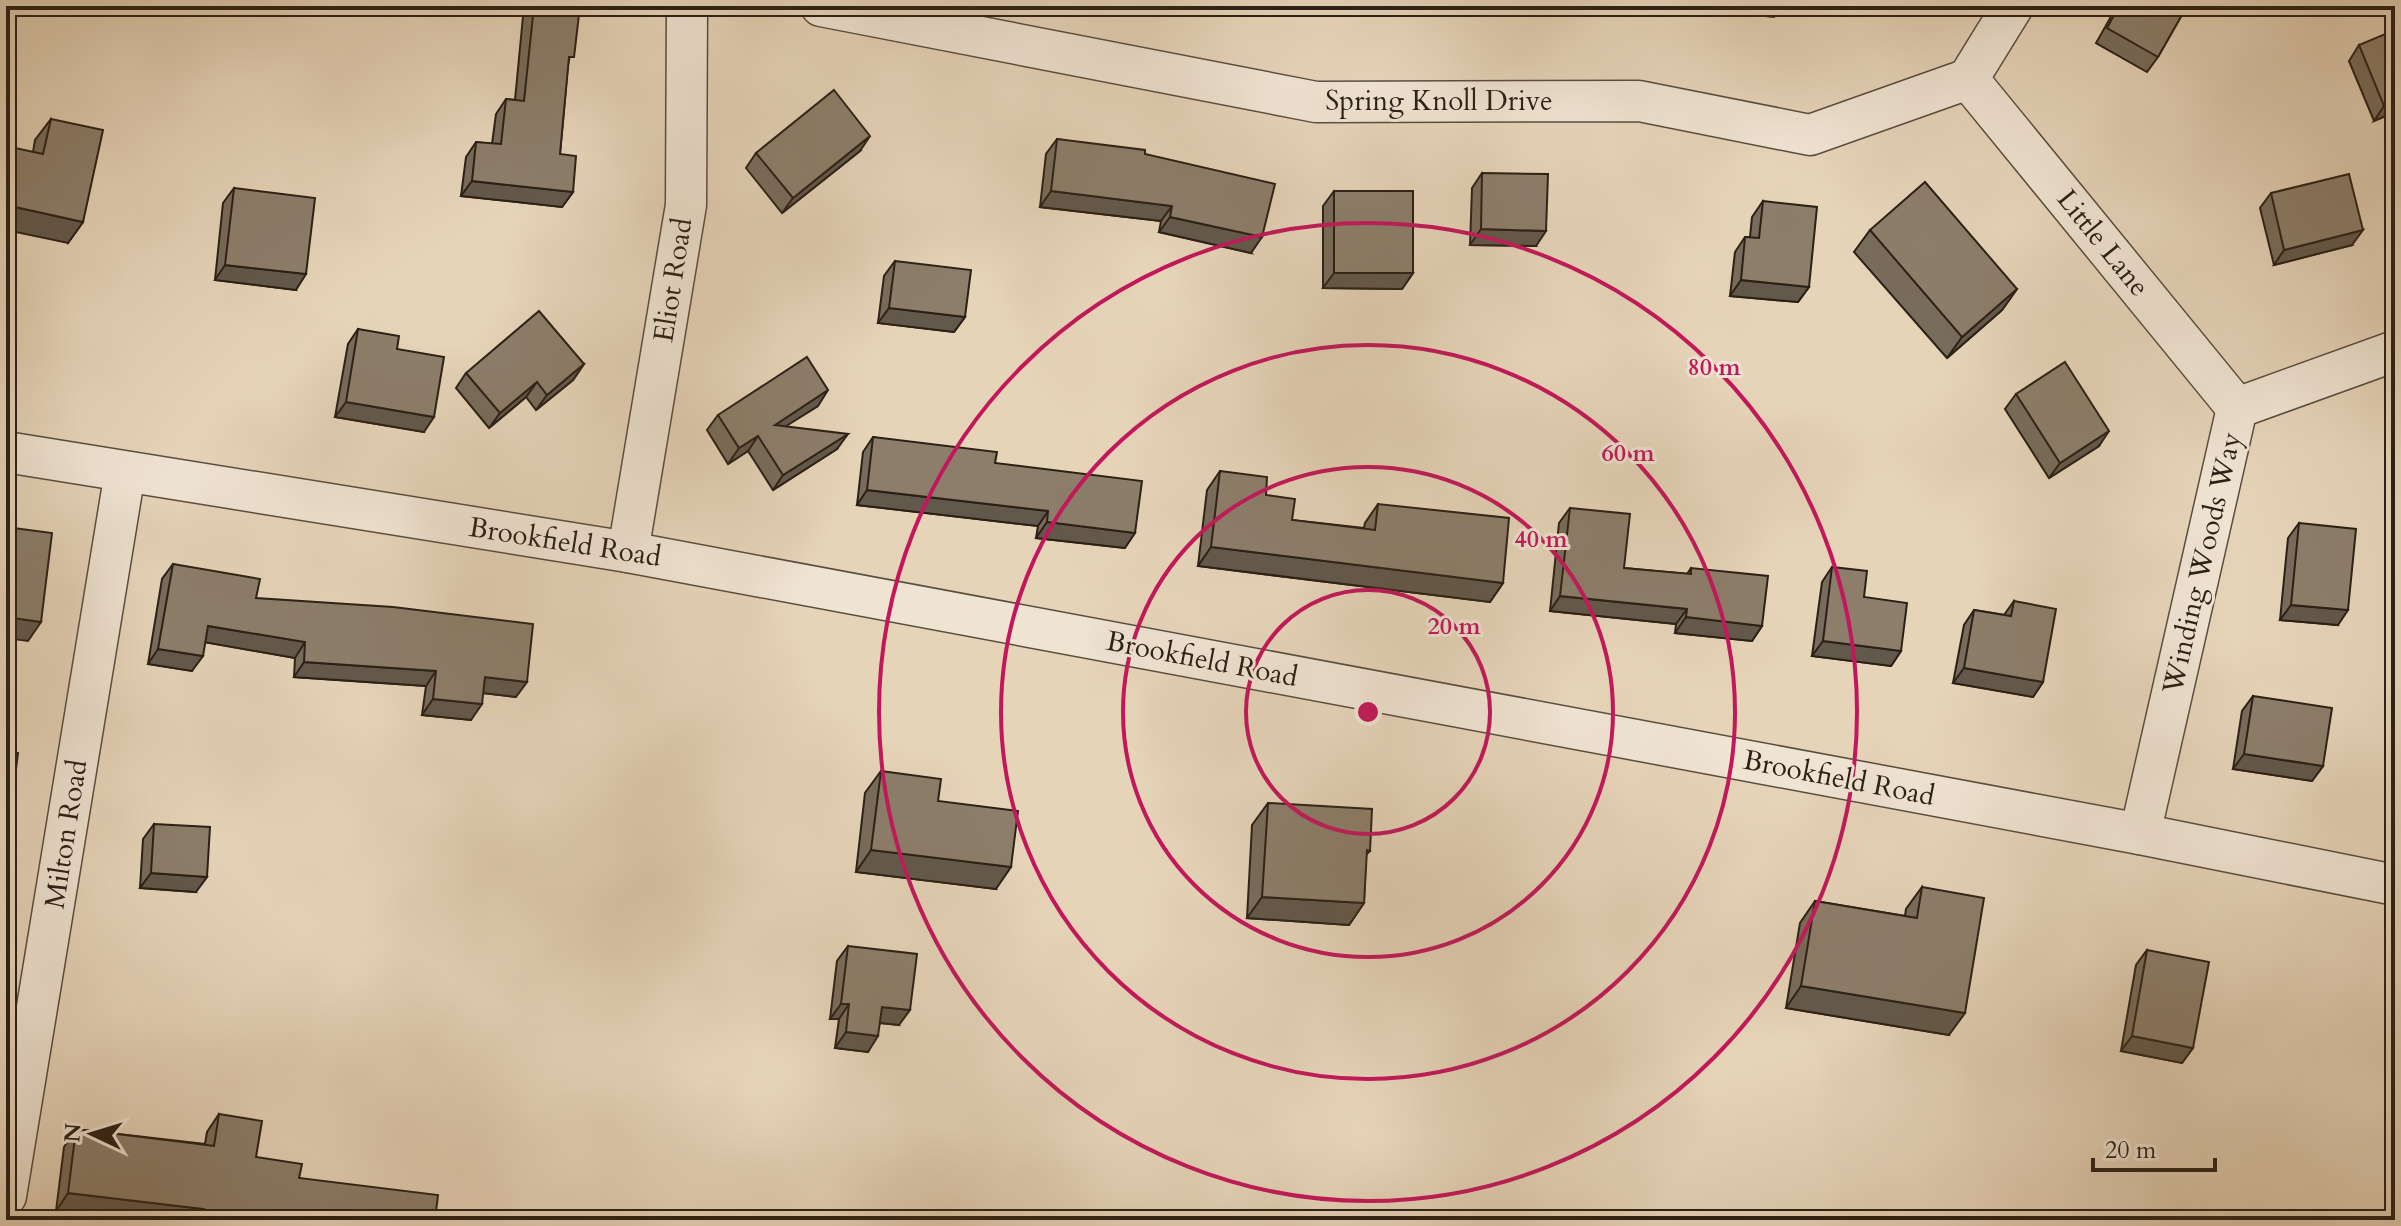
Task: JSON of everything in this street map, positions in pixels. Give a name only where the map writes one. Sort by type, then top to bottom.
[{"type":"street","name":"Eliot Road","points":[[628,552],[686,205],[687,6]]},
{"type":"street","name":"Spring Knoll Drive","points":[[821,6],[1316,102],[1639,101],[1810,135],[1968,79]]},
{"type":"street","points":[[1968,79],[2013,6]]},
{"type":"street","name":"Little Lane","points":[[1968,79],[2237,408]]},
{"type":"street","name":"Winding Woods Way","points":[[2140,834],[2237,408],[2395,351]]},
{"type":"street","name":"Brookfield Road","points":[[6,452],[628,552],[2140,834],[2395,885]]},
{"type":"street","name":"Milton Road","points":[[6,1196],[125,472]]},
{"type":"building","points":[[534,6],[580,6],[574,57],[569,57],[560,154],[576,156],[573,192],[472,181],[476,142],[501,144],[506,99],[524,101]]},
{"type":"building","points":[[2119,6],[2187,6],[2158,57],[2107,28]]},
{"type":"building","points":[[2395,30],[2395,101],[2384,106],[2359,45]]},
{"type":"building","points":[[834,90],[870,136],[793,198],[756,153]]},
{"type":"building","points":[[51,119],[103,130],[83,222],[6,205],[6,146],[43,154]]},
{"type":"building","points":[[1057,139],[1145,150],[1145,154],[1275,184],[1262,237],[1170,217],[1172,206],[1051,191]]},
{"type":"building","points":[[1482,173],[1548,174],[1546,231],[1481,229]]},
{"type":"building","points":[[2349,174],[2363,230],[2284,250],[2271,193]]},
{"type":"building","points":[[1925,182],[2017,289],[1962,337],[1870,230]]},
{"type":"building","points":[[234,188],[315,198],[306,274],[225,265]]},
{"type":"building","points":[[1334,191],[1413,191],[1413,273],[1334,273]]},
{"type":"building","points":[[1763,201],[1817,207],[1809,287],[1741,280],[1745,237],[1759,238]]},
{"type":"building","points":[[895,261],[971,270],[965,317],[889,308]]},
{"type":"building","points":[[539,311],[584,364],[547,395],[537,382],[500,413],[466,373]]},
{"type":"building","points":[[358,329],[399,336],[397,349],[444,357],[434,417],[346,402]]},
{"type":"building","points":[[807,357],[828,390],[775,425],[848,434],[783,475],[758,436],[739,448],[718,415]]},
{"type":"building","points":[[2065,362],[2109,431],[2060,463],[2016,394]]},
{"type":"building","points":[[873,437],[997,452],[995,463],[1142,481],[1135,533],[1047,522],[1048,511],[867,490]]},
{"type":"building","points":[[1220,471],[1267,477],[1266,495],[1295,499],[1292,520],[1375,530],[1378,504],[1509,518],[1503,583],[1211,547]]},
{"type":"building","points":[[1570,508],[1630,514],[1624,568],[1691,574],[1691,568],[1768,576],[1762,626],[1686,617],[1687,609],[1560,596]]},
{"type":"building","points":[[2299,523],[2356,529],[2348,610],[2291,605]]},
{"type":"building","points":[[6,527],[52,533],[41,622],[6,617]]},
{"type":"building","points":[[173,564],[260,579],[256,598],[393,607],[533,624],[527,682],[485,677],[482,704],[433,699],[436,671],[304,662],[305,642],[208,626],[203,656],[158,649]]},
{"type":"building","points":[[1832,567],[1867,571],[1864,597],[1907,603],[1901,651],[1823,641]]},
{"type":"building","points":[[2014,601],[2056,609],[2043,682],[1964,668],[1974,610],[2011,616]]},
{"type":"building","points":[[2253,696],[2332,708],[2323,766],[2244,754]]},
{"type":"building","points":[[6,751],[18,753],[12,802],[6,801]]},
{"type":"building","points":[[881,771],[941,779],[938,801],[1018,811],[1011,867],[871,850]]},
{"type":"building","points":[[1268,803],[1372,809],[1364,903],[1262,897]]},
{"type":"building","points":[[154,824],[210,827],[207,877],[151,873]]},
{"type":"building","points":[[1922,887],[1984,898],[1965,1013],[1801,986],[1815,901],[1917,918]]},
{"type":"building","points":[[848,946],[917,954],[910,1010],[882,1007],[878,1036],[846,1032],[849,1004],[841,1004]]},
{"type":"building","points":[[2147,950],[2209,962],[2193,1048],[2132,1036]]},
{"type":"building","points":[[219,1114],[262,1121],[256,1157],[302,1164],[299,1178],[438,1195],[435,1220],[229,1220],[203,1215],[204,1209],[68,1193],[76,1129],[214,1146]]}]
